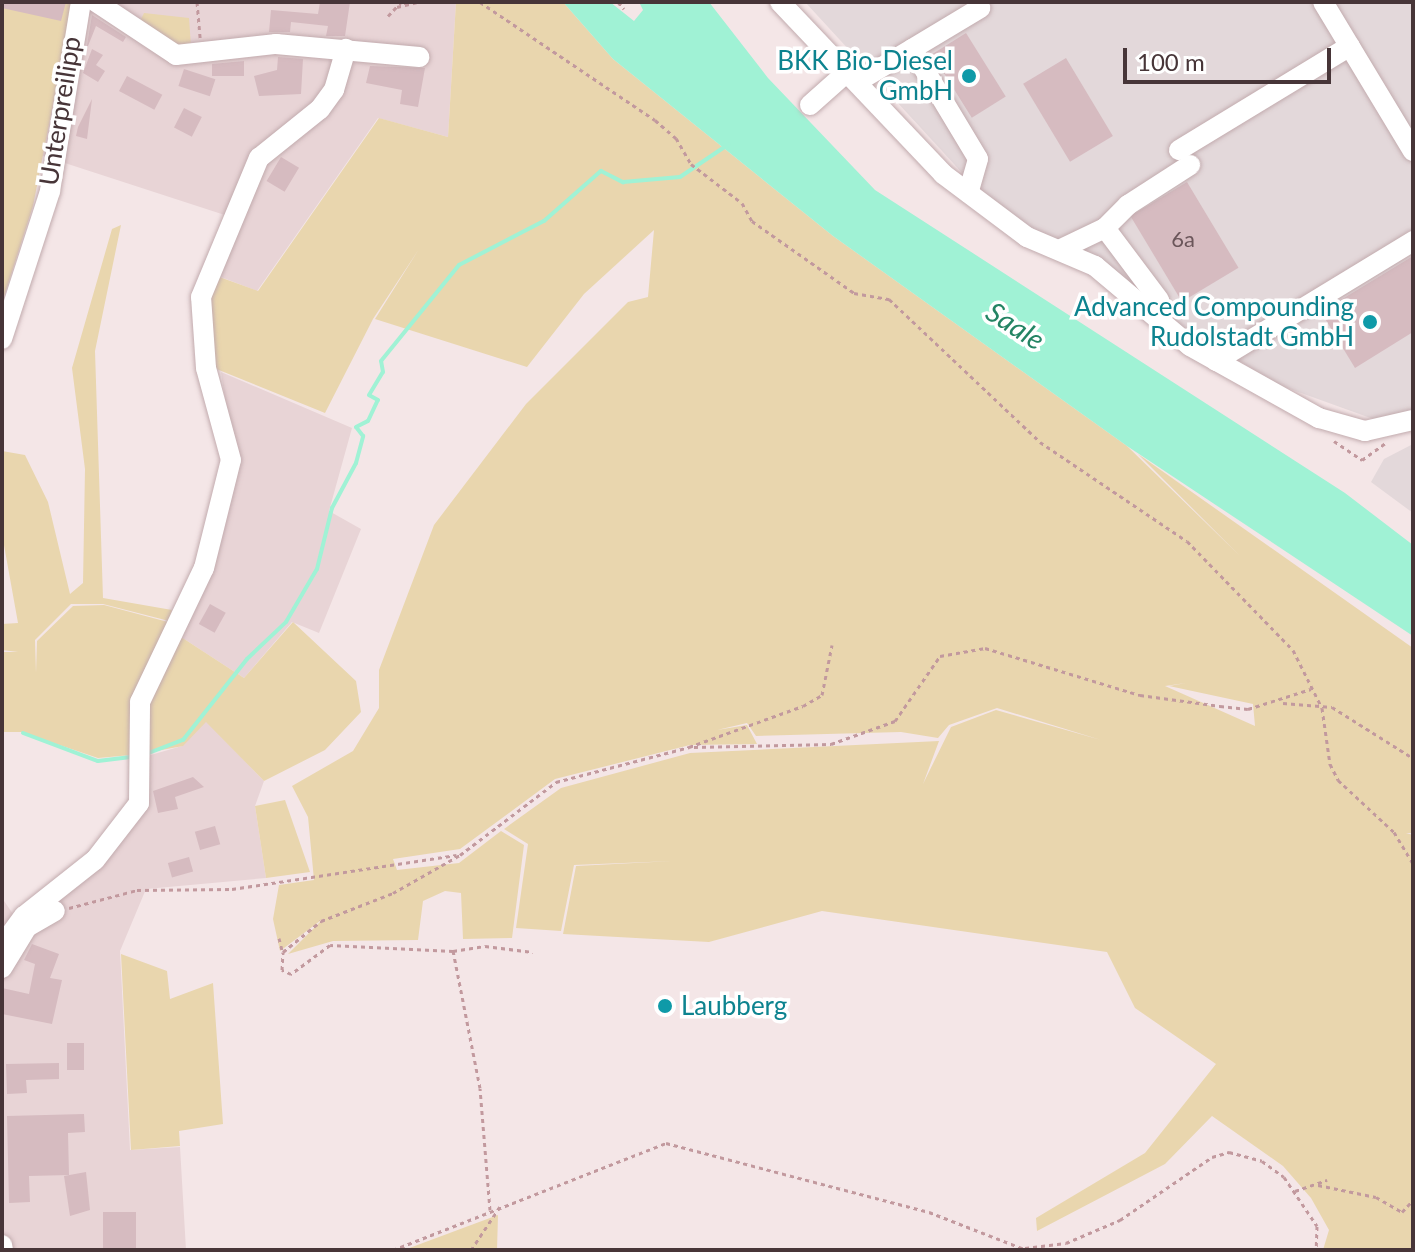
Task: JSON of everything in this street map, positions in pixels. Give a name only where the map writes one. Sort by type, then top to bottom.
[{"type":"street","name":"Unterpreilipp","points":[[2,339],[41,221],[81,2]]},
{"type":"street","name":"Unterpreilipp","points":[[96,2],[176,55],[276,44],[419,57]]},
{"type":"street","points":[[780,2],[968,193],[1027,237],[1095,266],[1165,329],[1216,361],[1340,425],[1365,431],[1413,420]]},
{"type":"street","points":[[1323,2],[1413,151]]},
{"type":"street","points":[[810,105],[852,77],[912,49],[980,8]]},
{"type":"street","points":[[1059,250],[1105,228],[1184,158],[1350,46]]},
{"type":"street","points":[[2,946],[24,916],[95,860],[130,821],[139,803],[136,755],[140,702],[204,568],[231,460],[206,368],[201,297],[259,158],[334,90],[346,49]]},
{"type":"street","points":[[912,49],[978,159],[968,193]]},
{"type":"street","points":[[1105,228],[1159,300]]},
{"type":"street","points":[[1216,361],[1413,241]]},
{"type":"street","points":[[2,968],[27,927],[55,911]]},
{"type":"path","points":[[197,2],[201,52]]},
{"type":"path","points":[[388,16],[401,2]]},
{"type":"path","points":[[397,7],[417,2]]},
{"type":"path","points":[[480,2],[655,120],[676,138],[691,164],[742,203],[752,221],[854,293],[889,299],[1040,442],[1187,541],[1293,650],[1322,708],[1338,780],[1394,832],[1413,864]]},
{"type":"path","points":[[618,2],[624,9]]},
{"type":"path","points":[[1331,439],[1362,460],[1378,454],[1387,440]]},
{"type":"path","points":[[283,952],[321,921],[393,893],[460,855],[556,782],[689,747],[822,695],[832,645]]},
{"type":"path","points":[[689,747],[831,744],[895,721],[940,656],[985,648],[1140,695],[1248,709],[1279,703],[1319,702],[1413,758]]},
{"type":"path","points":[[1279,703],[1311,689]]},
{"type":"path","points":[[55,911],[137,890],[232,889],[460,855]]},
{"type":"path","points":[[279,938],[283,952],[282,970],[291,974],[330,945],[453,951],[485,946],[533,952]]},
{"type":"path","points":[[453,951],[480,1088],[490,1210]]},
{"type":"path","points":[[393,1250],[501,1205],[666,1143],[929,1212],[1026,1249],[1066,1243],[1120,1220],[1212,1157],[1229,1152],[1262,1161],[1295,1191],[1317,1226],[1316,1250]]},
{"type":"path","points":[[1295,1191],[1327,1180]]},
{"type":"path","points":[[1318,1185],[1376,1197],[1402,1212],[1413,1200]]},
{"type":"path","points":[[471,1250],[501,1205]]},
{"type":"shaded area","points":[[2,2],[456,2],[448,137],[378,118],[257,291],[218,276],[237,219],[28,151]]},
{"type":"shaded area","points":[[2,2],[73,2],[33,206],[2,303]]},
{"type":"shaded area","points":[[456,2],[563,2],[613,59],[833,236],[1127,446],[1240,556],[1138,454],[1413,648],[1413,833],[1406,833],[1413,835],[1413,1250],[1323,1250],[1329,1230],[1311,1198],[1283,1166],[1212,1116],[1165,1164],[1037,1231],[1036,1218],[1145,1153],[1216,1064],[1135,1008],[1107,952],[822,911],[709,942],[563,934],[576,866],[673,861],[574,865],[561,931],[516,928],[528,844],[504,829],[561,788],[690,753],[939,741],[923,784],[951,727],[996,710],[1101,740],[997,708],[949,725],[938,738],[901,732],[756,736],[747,723],[717,730],[747,725],[757,744],[690,745],[555,779],[460,849],[393,859],[397,870],[459,863],[501,831],[524,845],[512,938],[463,939],[461,893],[445,891],[423,901],[418,940],[333,941],[288,954],[324,918],[280,951],[273,919],[279,885],[314,880],[308,817],[292,786],[353,751],[379,708],[379,670],[434,525],[526,404],[628,302],[648,297],[654,230],[584,294],[527,367],[375,319],[419,249],[373,319],[325,413],[209,366],[205,332],[214,275],[258,291],[379,118],[448,137]],"holes":[[[1186,683],[1169,686],[1253,704],[1255,726],[1165,686]]]},
{"type":"shaded area","points":[[805,2],[1413,2],[1413,412],[1376,420],[1279,385],[1174,322],[1090,253],[1047,238],[988,201]]},
{"type":"shaded area","points":[[144,13],[189,18],[191,46],[174,47],[139,23]]},
{"type":"shaded area","points":[[121,225],[95,351],[103,598],[172,610],[169,621],[103,604],[71,604],[35,640],[36,673],[37,641],[73,606],[104,605],[168,622],[131,755],[98,758],[21,732],[2,732],[2,652],[18,652],[2,650],[2,624],[18,623],[2,534],[2,451],[25,455],[48,502],[70,594],[83,583],[85,469],[72,368],[112,229]]},
{"type":"shaded area","points":[[221,372],[352,428],[329,511],[361,529],[319,633],[292,622],[244,678],[178,635],[235,465]]},
{"type":"shaded area","points":[[1413,444],[1413,513],[1371,482],[1384,459]]},
{"type":"shaded area","points":[[293,622],[356,681],[361,712],[325,750],[264,781],[206,722],[183,746],[140,754],[142,703],[178,635],[244,678]]},
{"type":"shaded area","points":[[206,721],[264,781],[255,806],[266,878],[146,889],[120,951],[130,1150],[180,1147],[186,1250],[2,1250],[2,898],[13,914],[92,857],[136,798],[130,761],[182,746]]},
{"type":"shaded area","points":[[285,800],[310,872],[266,878],[255,806]]},
{"type":"shaded area","points":[[121,954],[167,971],[170,999],[213,983],[223,1124],[179,1131],[180,1146],[131,1150]]},
{"type":"shaded area","points":[[498,1215],[497,1250],[404,1250]]},
{"type":"water","name":"Saale","points":[[563,2],[610,2],[634,21],[643,10],[639,2],[709,2],[768,78],[875,190],[1345,493],[1413,545],[1413,636],[1127,446],[833,236],[613,59]]},
{"type":"building","points":[[2,2],[66,2],[61,21],[2,8]]},
{"type":"building","points":[[320,2],[350,2],[345,36],[326,36],[328,26],[291,22],[290,32],[269,32],[271,10],[318,14]]},
{"type":"building","points":[[92,15],[126,37],[123,42],[96,26],[86,51]]},
{"type":"building","name":"BKK Bio-Diesel GmbH","points":[[966,33],[1006,97],[972,118],[932,54]]},
{"type":"building","points":[[92,49],[103,55],[96,65],[105,71],[98,82],[83,73]]},
{"type":"building","points":[[278,57],[303,59],[301,94],[259,96],[254,76],[277,70]]},
{"type":"building","points":[[1066,58],[1113,136],[1070,162],[1023,84]]},
{"type":"building","points":[[244,61],[244,76],[212,76],[212,64]]},
{"type":"building","points":[[370,66],[425,68],[418,107],[400,104],[402,90],[366,83]]},
{"type":"building","points":[[184,69],[215,79],[210,96],[178,86]]},
{"type":"building","points":[[127,76],[162,95],[154,110],[119,91]]},
{"type":"building","points":[[92,99],[87,139],[76,136],[78,127]]},
{"type":"building","points":[[184,108],[202,117],[192,137],[174,128]]},
{"type":"building","points":[[281,157],[299,168],[285,192],[267,181]]},
{"type":"building","points":[[1187,182],[1239,268],[1182,302],[1130,216]]},
{"type":"building","name":"Advanced Compounding Rudolstadt GmbH","points":[[1413,256],[1413,332],[1355,368],[1321,312]]},
{"type":"building","points":[[210,604],[226,613],[215,633],[199,624]]},
{"type":"building","points":[[193,777],[204,787],[175,797],[178,809],[158,813],[153,791]]},
{"type":"building","points":[[215,826],[220,844],[200,850],[195,832]]},
{"type":"building","points":[[189,857],[193,871],[172,877],[168,863]]},
{"type":"building","points":[[32,944],[59,954],[50,978],[62,980],[52,1024],[2,1014],[2,988],[29,994],[35,964],[24,960]]},
{"type":"building","points":[[67,1043],[84,1043],[84,1070],[67,1070]]},
{"type":"building","points":[[59,1063],[59,1079],[26,1080],[27,1093],[7,1094],[6,1064]]},
{"type":"building","points":[[84,1114],[85,1132],[68,1133],[69,1175],[29,1176],[30,1202],[9,1203],[7,1116]]},
{"type":"building","points":[[86,1172],[90,1210],[70,1216],[64,1176]]},
{"type":"building","points":[[103,1212],[136,1212],[136,1250],[103,1250]]},
{"type":"waterway","points":[[146,754],[183,740],[247,659],[286,622],[317,569],[332,508],[356,463],[363,436],[356,427],[368,421],[378,400],[369,395],[383,372],[381,361],[459,265],[544,221],[601,171],[623,182],[680,177],[729,144]]},
{"type":"waterway","points":[[23,733],[98,761],[133,757]]},
{"type":"place","name":"BKK Bio-Diesel GmbH","points":[[969,76]]},
{"type":"place","name":"Advanced Compounding Rudolstadt GmbH","points":[[1370,322]]},
{"type":"place","name":"Laubberg","points":[[665,1006]]}]
